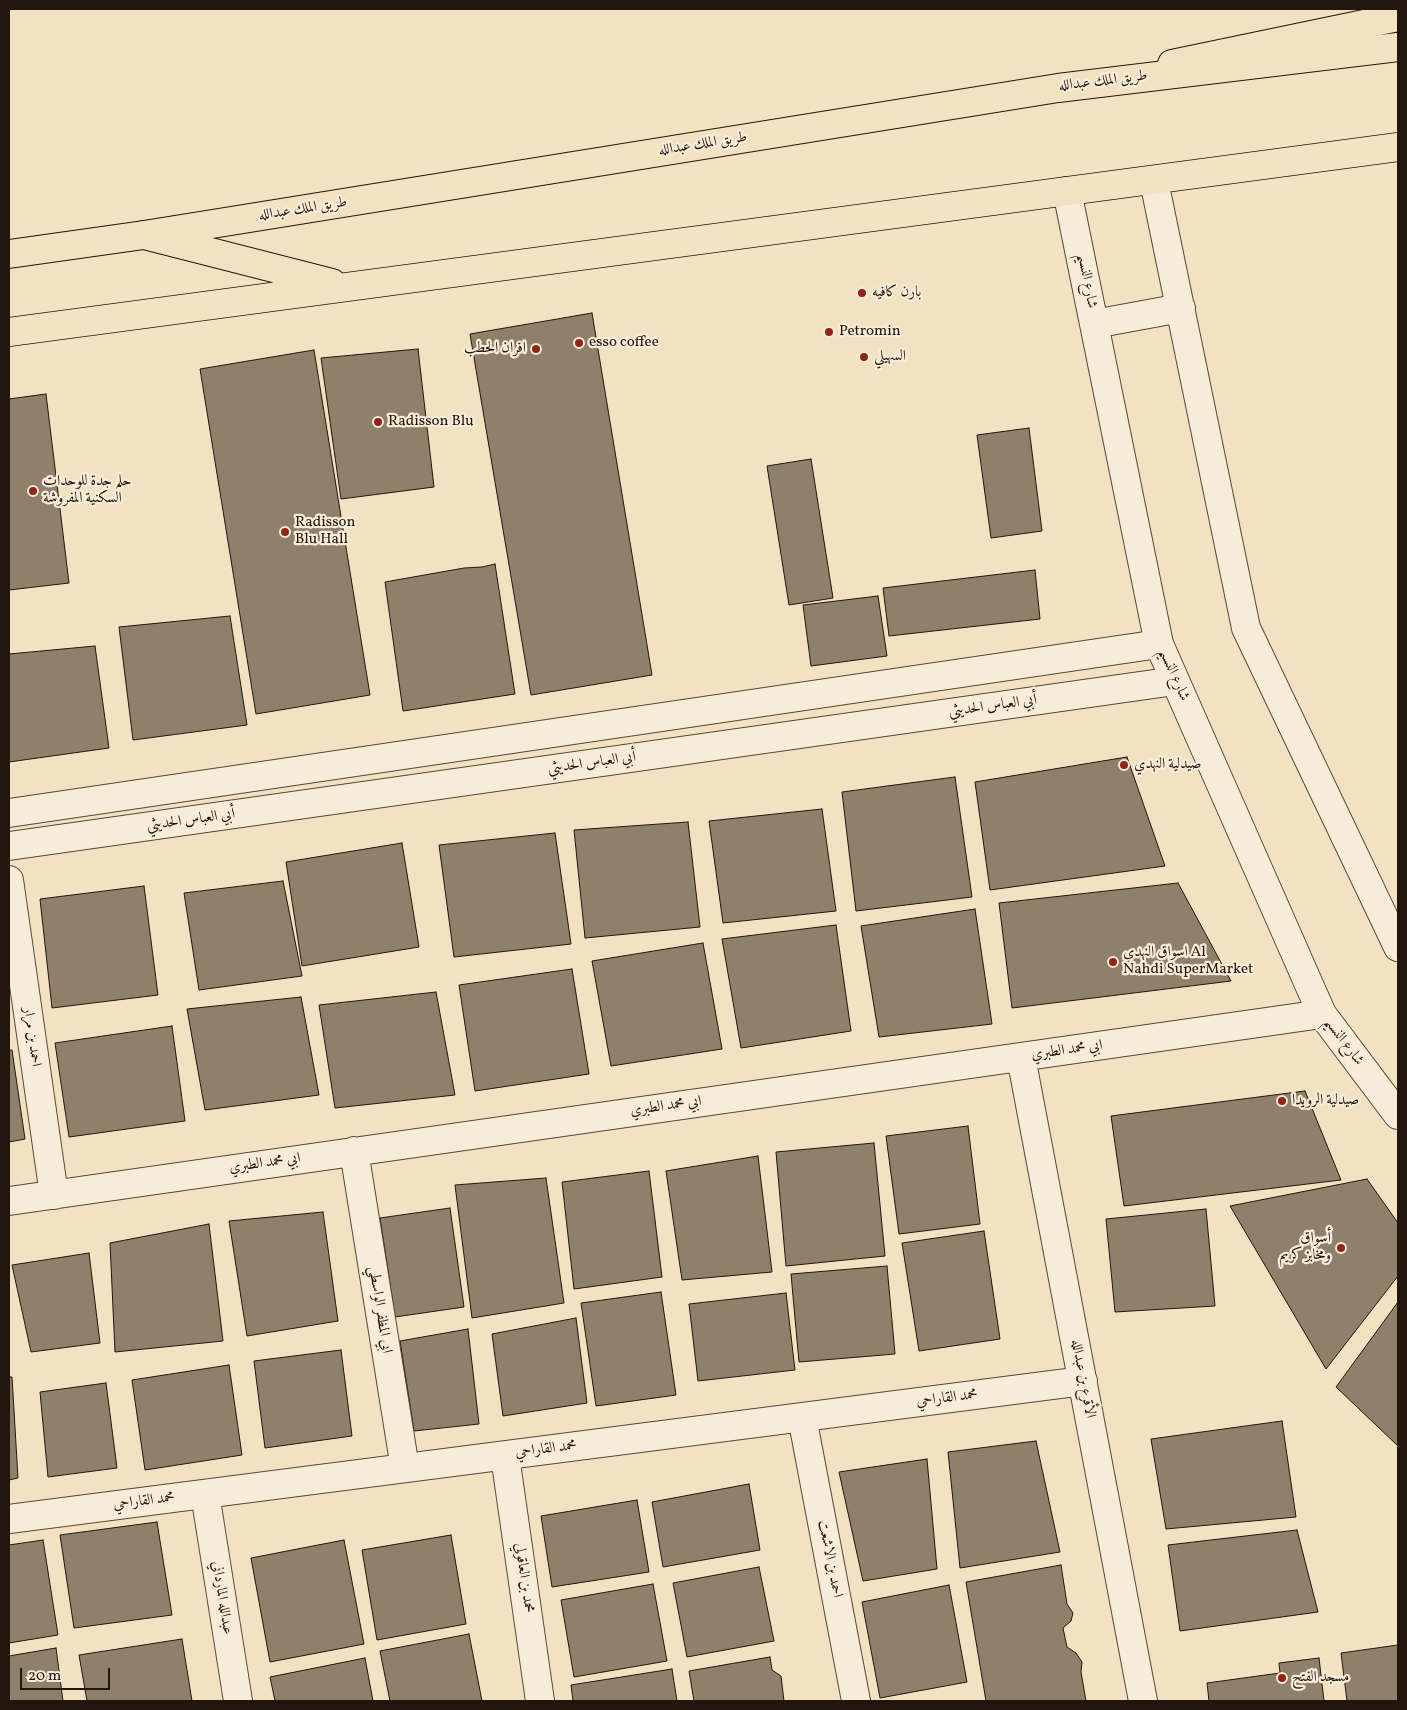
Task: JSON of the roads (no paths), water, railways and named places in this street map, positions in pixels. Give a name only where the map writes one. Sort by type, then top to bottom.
[{"type":"main road","points":[[1058,88],[1398,17]]},
{"type":"main road","name":"طريق الملك عبدالله","points":[[9,254],[144,235],[1058,88],[1398,48]]},
{"type":"main road","points":[[9,332],[1398,147]]},
{"type":"main road","points":[[144,235],[347,287]]},
{"type":"street","points":[[1154,180],[1246,628],[1398,947]]},
{"type":"street","name":"شارع النسيم","points":[[1067,191],[1159,644],[1322,1014],[1398,1115]]},
{"type":"street","points":[[1094,324],[1181,308]]},
{"type":"street","points":[[9,813],[1159,644]]},
{"type":"street","name":"أبي العباس الحديثي","points":[[9,846],[1175,681]]},
{"type":"street","name":"احمد بن مرار","points":[[9,880],[54,1194]]},
{"type":"street","name":"ابي محمد الطبري","points":[[9,1201],[1322,1014]]},
{"type":"street","name":"الأقرع بن عبدالله","points":[[1021,1057],[1143,1701]]},
{"type":"street","name":"ابي المظفر الواسطي","points":[[354,1152],[405,1468]]},
{"type":"street","name":"محمد القاراحي","points":[[9,1519],[1083,1381]]},
{"type":"street","name":"احمد بن الاشعت","points":[[802,1417],[856,1701]]},
{"type":"street","name":"محمد بن العاقولي","points":[[505,1456],[540,1701]]},
{"type":"street","name":"عبدالله المارداني","points":[[205,1494],[238,1701]]},
{"type":"place","name":"بارن كافيه","points":[[862,293]]},
{"type":"place","name":"Petromin","points":[[829,332]]},
{"type":"place","name":"esso coffee","points":[[579,343]]},
{"type":"place","name":"افران الحطب","points":[[536,349]]},
{"type":"place","name":"السهيلي","points":[[864,357]]},
{"type":"place","name":"Radisson Blu","points":[[378,422]]},
{"type":"place","name":"حلم جدة للوحدات السكنية المفروشة","points":[[33,491]]},
{"type":"place","name":"Radisson Blu Hall","points":[[285,532]]},
{"type":"place","name":"صيدلية النهدي","points":[[1124,765]]},
{"type":"place","name":"اسواق النهدي Al Nahdi SuperMarket","points":[[1113,962]]},
{"type":"place","name":"صيدلية الرويدا","points":[[1282,1101]]},
{"type":"place","name":"أسواق ومخابز كريم","points":[[1341,1248]]},
{"type":"place","name":"مسجد الفتح","points":[[1282,1678]]}]
